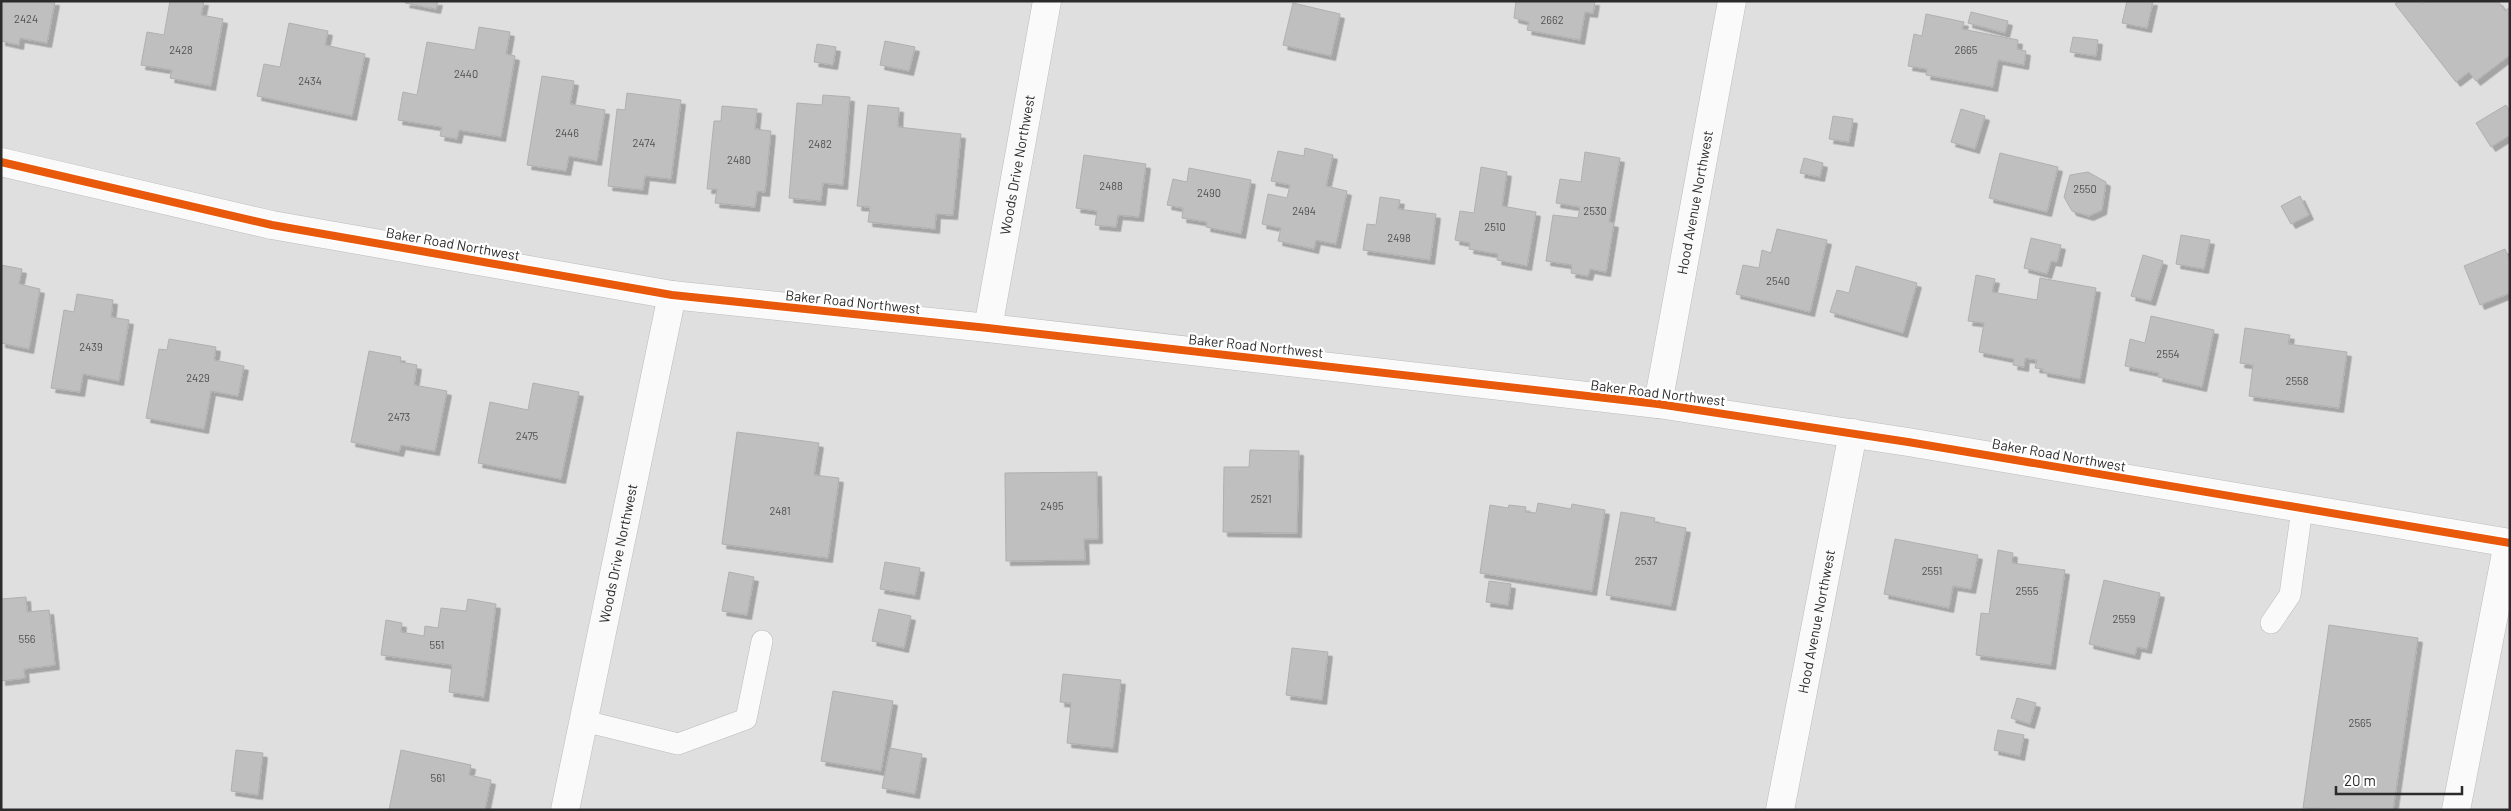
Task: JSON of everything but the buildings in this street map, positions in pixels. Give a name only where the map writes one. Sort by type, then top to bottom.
[{"type":"street","name":"Woods Drive Northwest","points":[[988,328],[1047,1]]},
{"type":"street","name":"Hood Avenue Northwest","points":[[1658,404],[1732,1]]},
{"type":"street","name":"Baker Road Northwest","points":[[1,162],[272,225],[672,295],[988,328],[1658,404],[1853,433],[2509,543]]},
{"type":"street","name":"Woods Drive Northwest","points":[[565,810],[672,295]]},
{"type":"street","name":"Hood Avenue Northwest","points":[[1780,810],[1853,433]]},
{"type":"street","points":[[2456,810],[2509,543]]},
{"type":"lane","points":[[2271,623],[2290,595],[2302,509]]},
{"type":"lane","points":[[584,721],[678,744],[746,719],[762,640]]},
{"type":"cycle path","points":[[1,162],[272,225],[672,295],[988,328],[1658,404],[1908,442],[2510,543]]}]
